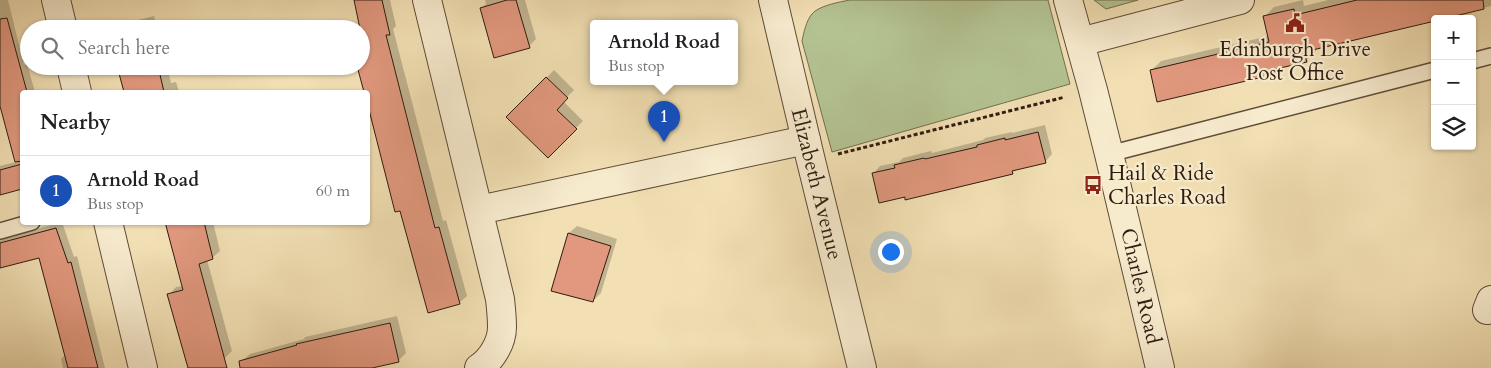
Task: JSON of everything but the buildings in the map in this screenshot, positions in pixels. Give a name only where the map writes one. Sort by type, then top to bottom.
[{"type":"street","points":[[56,0],[61,20]]},
{"type":"street","points":[[427,0],[500,298],[502,330],[496,349],[486,363],[479,368]]},
{"type":"street","name":"Charles Road","points":[[1068,0],[1110,154],[1160,368]]},
{"type":"street","points":[[1080,42],[1240,0]]},
{"type":"street","name":"Elizabeth Avenue","points":[[778,1],[808,151],[862,368]]},
{"type":"street","points":[[74,75],[78,90]]},
{"type":"street","points":[[479,210],[808,151]]},
{"type":"street","points":[[109,225],[144,368]]},
{"type":"lane","points":[[1476,60],[1491,56]]},
{"type":"lane","points":[[1110,154],[1431,71]]},
{"type":"lane","points":[[0,231],[21,225]]},
{"type":"path","points":[[808,151],[1093,90]]},
{"type":"green space","points":[[850,0],[1048,0],[1070,84],[832,152],[802,41],[807,23],[815,11],[829,5]]},
{"type":"green space","points":[[1094,0],[1138,0],[1106,9]]},
{"type":"place","name":"Edinburgh Drive Post Office","points":[[1295,23]]},
{"type":"place","name":"Arnold Road","points":[[664,142]]},
{"type":"place","name":"Hail & Ride Charles Road","points":[[1093,185]]}]
